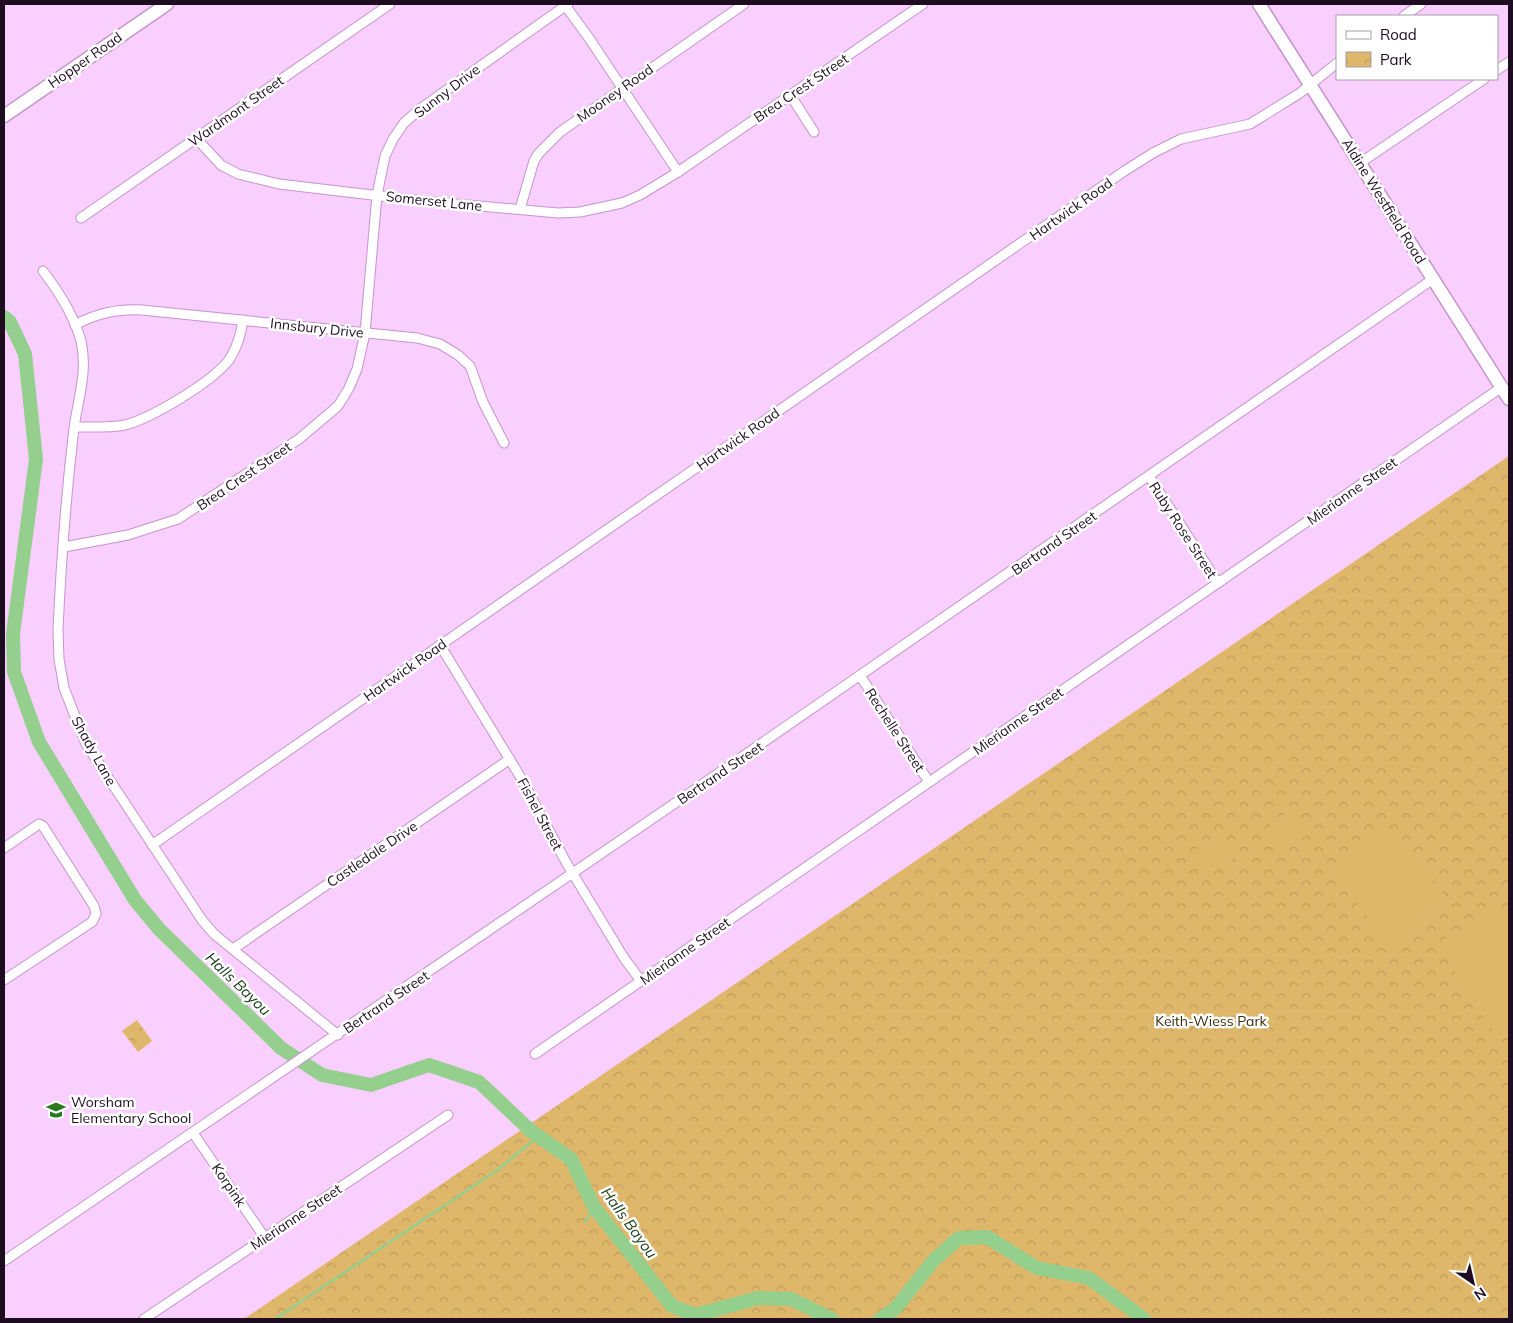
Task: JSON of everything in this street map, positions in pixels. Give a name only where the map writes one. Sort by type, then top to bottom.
[{"type":"main road","name":"Hopper Road","points":[[4,116],[167,4]]},
{"type":"main road","name":"Aldine Westfield Road","points":[[1259,4],[1509,399]]},
{"type":"street","name":"Wardmont Street","points":[[81,218],[390,4]]},
{"type":"street","points":[[566,4],[678,172]]},
{"type":"street","name":"Sunny Drive","points":[[364,333],[377,195],[385,156],[393,139],[404,124],[437,97],[566,4]]},
{"type":"street","name":"Mooney Road","points":[[520,209],[530,169],[539,153],[560,132],[744,4]]},
{"type":"street","name":"Brea Crest Street","points":[[678,172],[923,4]]},
{"type":"street","points":[[1406,15],[1422,4]]},
{"type":"street","points":[[1498,69],[1509,62]]},
{"type":"street","name":"Hartwick Road","points":[[152,845],[1153,153],[1181,139],[1250,124],[1300,93],[1336,64]]},
{"type":"street","points":[[1360,163],[1483,80]]},
{"type":"street","points":[[791,96],[814,132]]},
{"type":"street","name":"Somerset Lane","points":[[196,138],[221,165],[248,178],[279,184],[377,195],[558,212],[602,208],[640,195],[678,172]]},
{"type":"street","name":"Shady Lane","points":[[43,271],[55,286],[75,325],[81,342],[83,365],[82,389],[75,427],[58,630],[59,659],[64,688],[86,744],[202,920],[214,934],[338,1034]]},
{"type":"street","name":"Bertrand Street","points":[[4,1261],[277,1077],[861,677],[1433,279]]},
{"type":"street","name":"Innsbury Drive","points":[[75,325],[103,313],[120,310],[142,310],[422,339],[440,344],[458,355],[470,366],[483,402],[504,443]]},
{"type":"street","points":[[75,427],[125,425],[148,417],[178,400],[214,374],[229,360],[238,340],[243,320]]},
{"type":"street","name":"Brea Crest Street","points":[[64,547],[128,535],[173,521],[197,508],[299,439],[331,413],[344,397],[356,369],[364,333]]},
{"type":"street","name":"Mierianne Street","points":[[535,1054],[1502,387]]},
{"type":"street","name":"Ruby Rose Street","points":[[1149,476],[1218,583]]},
{"type":"street","name":"Fishel Street","points":[[440,645],[510,759],[573,873],[624,958],[641,981]]},
{"type":"street","name":"Rechelle Street","points":[[861,677],[929,782]]},
{"type":"street","name":"Castledale Drive","points":[[233,949],[510,759]]},
{"type":"street","points":[[4,848],[39,824],[48,831],[94,906],[96,914],[92,922],[4,980]]},
{"type":"street","name":"Mierianne Street","points":[[144,1319],[448,1115]]},
{"type":"street","name":"Korpink","points":[[193,1133],[265,1238]]},
{"type":"green space","name":"Keith-Wiess Park","points":[[1509,456],[1509,1319],[244,1319]]},
{"type":"green space","points":[[1290,811],[1307,835],[1296,842],[1279,819]]},
{"type":"green space","points":[[1276,821],[1292,845],[1281,852],[1265,829]]},
{"type":"green space","points":[[1385,823],[1448,900],[1392,946],[1328,869]]},
{"type":"green space","points":[[1218,834],[1234,858],[1223,866],[1207,842]]},
{"type":"green space","points":[[1203,844],[1220,868],[1209,875],[1192,852]]},
{"type":"green space","points":[[1498,906],[1509,924],[1509,1032],[1497,1039],[1437,944]]},
{"type":"green space","points":[[137,1020],[152,1041],[138,1052],[122,1031]]},
{"type":"waterway","name":"Halls Bayou","points":[[4,317],[10,322],[25,354],[36,459],[13,634],[14,672],[39,742],[135,900],[159,929],[281,1048],[322,1075],[371,1085],[429,1065],[479,1082],[531,1131],[571,1159],[594,1207],[672,1306],[696,1315],[758,1298],[791,1299],[832,1319]]},
{"type":"waterway","points":[[275,1319],[496,1171],[539,1136]]},
{"type":"waterway","points":[[585,1222],[594,1207]]},
{"type":"waterway","name":"Halls Bayou","points":[[880,1319],[895,1309],[934,1260],[959,1238],[987,1237],[1037,1268],[1089,1278],[1144,1319]]},
{"type":"place","name":"Worsham Elementary School","points":[[56,1110]]}]
